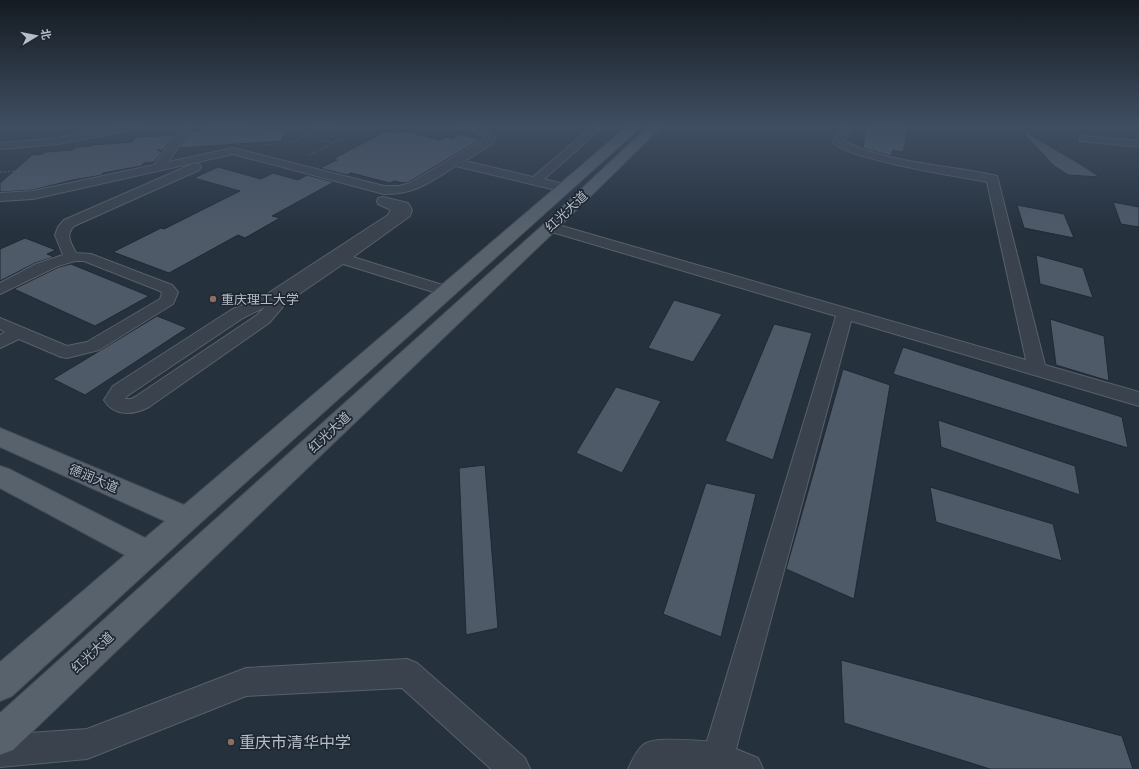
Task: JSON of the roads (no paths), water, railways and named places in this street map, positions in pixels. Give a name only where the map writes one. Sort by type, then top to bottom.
[{"type":"main road","name":"红光大道","points":[[0,684],[187,518],[595,161]]},
{"type":"main road","name":"红光大道","points":[[0,737],[619,161]]},
{"type":"main road","name":"德润大道","points":[[0,437],[187,518]]},
{"type":"main road","points":[[0,476],[148,553]]},
{"type":"street","points":[[158,167],[163,161]]},
{"type":"street","points":[[0,197],[33,195],[187,161]]},
{"type":"street","points":[[71,257],[61,234],[62,230],[69,223],[210,161]]},
{"type":"street","points":[[239,161],[402,206],[405,210],[403,216],[342,255],[273,297],[237,314],[120,391],[114,400],[115,402],[125,407],[137,405],[142,402],[263,319],[280,300],[342,255]]},
{"type":"street","points":[[271,161],[392,191],[414,186],[456,162],[564,188]]},
{"type":"street","points":[[535,181],[558,161]]},
{"type":"street","points":[[897,161],[993,179],[1037,369]]},
{"type":"street","points":[[550,227],[1139,399]]},
{"type":"street","points":[[342,255],[449,288]]},
{"type":"street","points":[[0,289],[55,262],[71,257],[86,257],[166,288],[170,292],[169,296],[161,306],[93,346],[77,351],[61,352],[7,330],[0,342]]},
{"type":"street","points":[[718,757],[845,313]]},
{"type":"street","points":[[0,751],[87,744],[246,682],[407,673],[514,769]]},
{"type":"street","points":[[644,769],[654,756],[718,757],[747,769]]},
{"type":"place","name":"重庆理工大学","points":[[213,299]]},
{"type":"place","name":"重庆市清华中学","points":[[231,742]]}]
